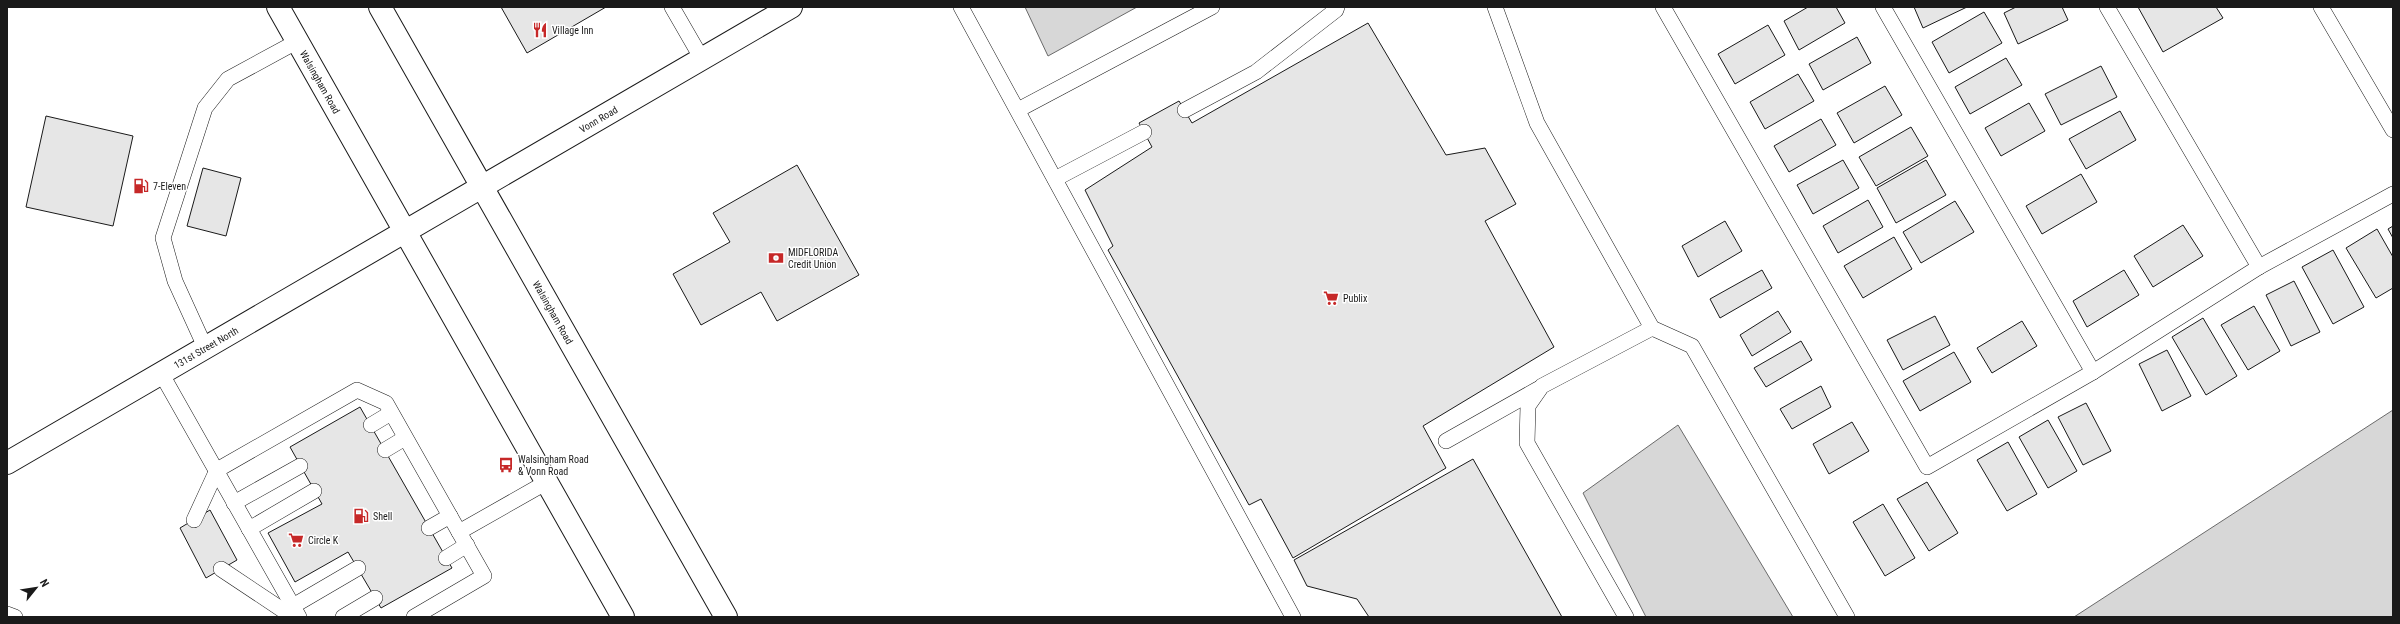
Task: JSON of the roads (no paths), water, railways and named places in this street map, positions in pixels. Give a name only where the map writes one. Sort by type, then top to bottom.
[{"type":"main road","name":"Walsingham Road","points":[[278,7],[547,482],[621,616]]},
{"type":"main road","name":"Walsingham Road","points":[[380,7],[726,617]]},
{"type":"main road","name":"Vonn Road","points":[[405,230],[791,7]]},
{"type":"main road","name":"131st Street North","points":[[7,462],[405,230]]},
{"type":"lane","points":[[672,7],[702,59]]},
{"type":"lane","points":[[962,7],[1293,617]]},
{"type":"lane","points":[[1018,110],[1212,7]]},
{"type":"lane","points":[[1185,110],[1256,72],[1336,10],[1337,7]]},
{"type":"lane","points":[[1495,7],[1537,123],[1652,328],[1692,346],[1847,617]]},
{"type":"lane","points":[[1663,7],[1927,467],[2093,372],[2259,267],[2393,194]]},
{"type":"lane","points":[[1883,7],[2093,372]]},
{"type":"lane","points":[[2107,7],[2259,267]]},
{"type":"lane","points":[[2321,7],[2393,130]]},
{"type":"lane","points":[[205,346],[175,281],[163,238],[205,108],[228,79],[298,41]]},
{"type":"lane","points":[[1055,179],[1144,132]]},
{"type":"lane","points":[[1446,441],[1542,386],[1652,328]]},
{"type":"lane","points":[[161,373],[217,470],[295,613]]},
{"type":"lane","points":[[1542,386],[1528,406],[1527,443],[1626,617]]},
{"type":"lane","points":[[194,520],[217,470],[357,390],[386,403],[484,576],[414,617]]},
{"type":"lane","points":[[371,425],[391,413]]},
{"type":"lane","points":[[385,450],[405,438]]},
{"type":"lane","points":[[234,503],[300,466]]},
{"type":"lane","points":[[459,532],[547,482]]},
{"type":"lane","points":[[249,529],[314,491]]},
{"type":"lane","points":[[429,528],[450,516]]},
{"type":"lane","points":[[446,558],[467,546]]},
{"type":"lane","points":[[295,613],[358,568]]},
{"type":"lane","points":[[221,569],[295,613]]},
{"type":"lane","points":[[343,617],[375,598]]},
{"type":"lane","points":[[7,614],[15,617]]},
{"type":"place","name":"Village Inn","points":[[540,30]]},
{"type":"place","name":"7-Eleven","points":[[141,186]]},
{"type":"place","name":"MIDFLORIDA Credit Union","points":[[776,258]]},
{"type":"place","name":"Publix","points":[[1331,298]]},
{"type":"place","name":"Walsingham Road & Vonn Road","points":[[506,465]]},
{"type":"place","name":"Shell","points":[[361,516]]},
{"type":"place","name":"Circle K","points":[[296,540]]}]
